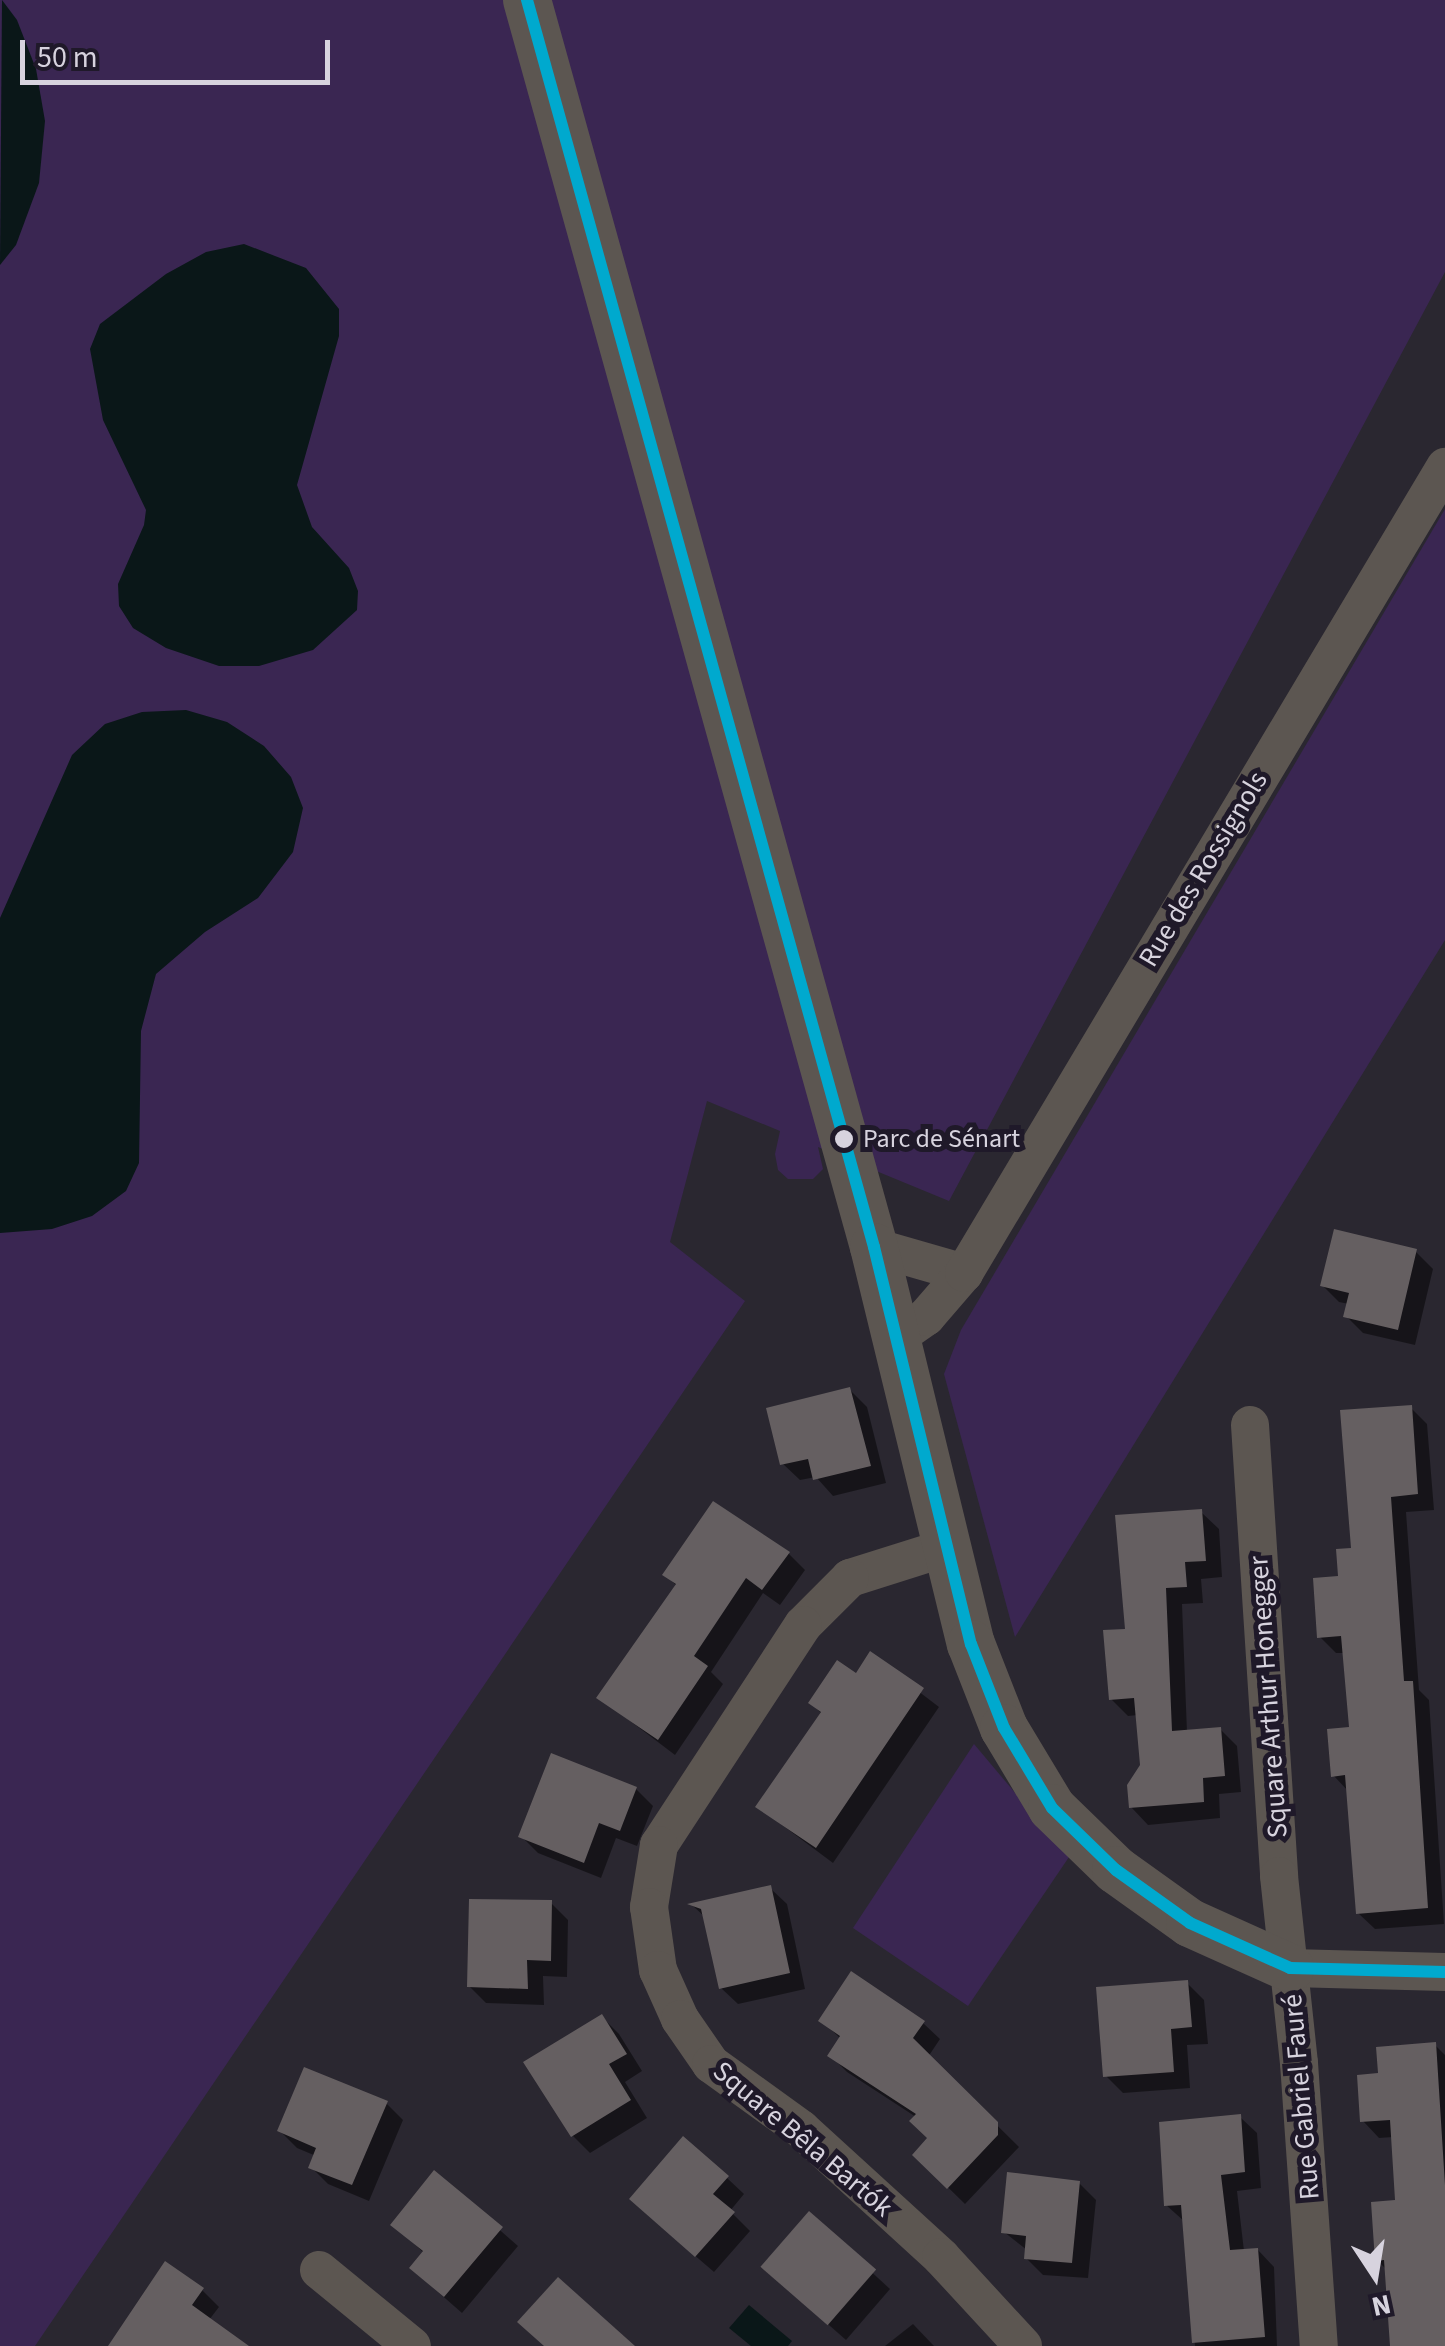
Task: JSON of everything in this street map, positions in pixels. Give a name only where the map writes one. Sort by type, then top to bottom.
[{"type":"street","points":[[527,0],[874,1246],[971,1644],[1004,1728],[1052,1808],[1116,1870],[1190,1923],[1290,1968],[1445,1972]]},
{"type":"street","name":"Rue des Rossignols","points":[[896,1338],[926,1317],[964,1272],[1445,467]]},
{"type":"street","points":[[874,1246],[964,1272]]},
{"type":"street","name":"Square Arthur Honegger","points":[[1250,1425],[1278,1856],[1290,1968]]},
{"type":"street","name":"Square Bêla Bartók","points":[[945,1548],[850,1578],[803,1624],[659,1845],[649,1907],[658,1970],[680,2019],[711,2064],[815,2142],[941,2257],[1023,2346]]},
{"type":"street","name":"Rue Gabriel Fauré","points":[[1290,1968],[1319,2346]]},
{"type":"street","points":[[320,2270],[412,2346]]},
{"type":"shaded area","points":[[0,0],[1445,0],[1445,272],[949,1201],[818,1147],[823,1169],[813,1179],[788,1179],[778,1170],[775,1154],[780,1131],[707,1101],[670,1242],[745,1301],[35,2346],[0,2346]]},
{"type":"shaded area","points":[[2,0],[17,20],[36,69],[45,121],[39,183],[16,245],[0,265]]},
{"type":"shaded area","points":[[244,244],[306,268],[339,309],[339,336],[297,485],[312,527],[349,568],[358,591],[357,610],[313,650],[259,666],[219,666],[166,648],[133,628],[119,606],[118,584],[144,525],[146,510],[103,420],[90,349],[100,324],[166,274],[206,252]]},
{"type":"shaded area","points":[[1445,509],[1445,940],[1015,1637],[944,1374],[961,1330]]},
{"type":"shaded area","points":[[186,710],[227,722],[264,746],[291,777],[303,808],[293,852],[258,898],[205,932],[156,974],[141,1031],[139,1163],[126,1191],[92,1216],[52,1229],[0,1233],[0,918],[72,755],[105,724],[142,712]]},
{"type":"shaded area","points":[[974,1744],[1069,1857],[968,2006],[853,1928]]},
{"type":"shaded area","points":[[749,2305],[792,2341],[788,2346],[751,2346],[729,2328]]},
{"type":"building","points":[[1334,1229],[1417,1249],[1398,1330],[1343,1317],[1349,1293],[1320,1286]]},
{"type":"building","points":[[850,1387],[871,1466],[813,1480],[808,1459],[780,1465],[766,1408]]},
{"type":"building","points":[[1412,1405],[1418,1494],[1391,1497],[1404,1681],[1413,1681],[1428,1908],[1356,1914],[1345,1775],[1331,1777],[1327,1729],[1349,1727],[1341,1636],[1317,1638],[1313,1578],[1338,1576],[1336,1549],[1351,1548],[1340,1410]]},
{"type":"building","points":[[713,1501],[790,1552],[762,1590],[746,1578],[694,1656],[708,1666],[658,1740],[596,1698],[676,1584],[662,1575]]},
{"type":"building","points":[[1202,1509],[1206,1561],[1185,1562],[1187,1587],[1166,1588],[1172,1731],[1221,1727],[1225,1776],[1203,1778],[1204,1802],[1129,1808],[1127,1785],[1140,1765],[1134,1698],[1109,1700],[1103,1630],[1125,1629],[1115,1515]]},
{"type":"building","points":[[870,1651],[924,1688],[816,1848],[755,1807],[821,1712],[808,1703],[837,1660],[856,1673]]},
{"type":"building","points":[[551,1753],[637,1787],[620,1831],[599,1823],[584,1863],[518,1837]]},
{"type":"building","points":[[771,1885],[790,1973],[719,1989],[701,1909],[687,1904]]},
{"type":"building","points":[[469,1899],[552,1900],[551,1961],[527,1960],[528,1989],[467,1987]]},
{"type":"building","points":[[851,1971],[925,2021],[913,2038],[998,2122],[998,2135],[947,2189],[912,2155],[927,2138],[909,2121],[916,2114],[827,2056],[840,2036],[818,2021]]},
{"type":"building","points":[[1188,1980],[1192,2027],[1171,2029],[1174,2072],[1103,2077],[1096,1987]]},
{"type":"building","points":[[602,2014],[627,2054],[609,2064],[631,2100],[571,2137],[523,2062]]},
{"type":"building","points":[[1436,2042],[1445,2185],[1445,2346],[1390,2346],[1384,2260],[1375,2261],[1371,2202],[1395,2200],[1390,2120],[1360,2122],[1357,2075],[1378,2073],[1376,2047]]},
{"type":"building","points":[[304,2067],[388,2101],[352,2185],[308,2168],[316,2148],[277,2131]]},
{"type":"building","points":[[1241,2114],[1245,2172],[1221,2175],[1230,2250],[1258,2248],[1265,2337],[1192,2343],[1181,2205],[1164,2206],[1159,2122]]},
{"type":"building","points":[[683,2136],[729,2176],[713,2194],[735,2212],[695,2257],[629,2199]]},
{"type":"building","points":[[434,2170],[503,2227],[444,2297],[409,2268],[423,2251],[390,2225]]},
{"type":"building","points":[[1007,2172],[1080,2181],[1072,2263],[1024,2259],[1026,2236],[1001,2233]]},
{"type":"building","points":[[809,2211],[876,2269],[828,2325],[760,2267]]},
{"type":"building","points":[[165,2261],[204,2288],[192,2305],[249,2346],[108,2346]]},
{"type":"building","points":[[558,2277],[635,2346],[544,2346],[517,2322]]},
{"type":"transit line","points":[[527,0],[874,1247],[971,1644],[1004,1728],[1052,1808],[1116,1870],[1190,1923],[1290,1968],[1445,1972]]},
{"type":"place","name":"Parc de Sénart","points":[[844,1139]]}]
